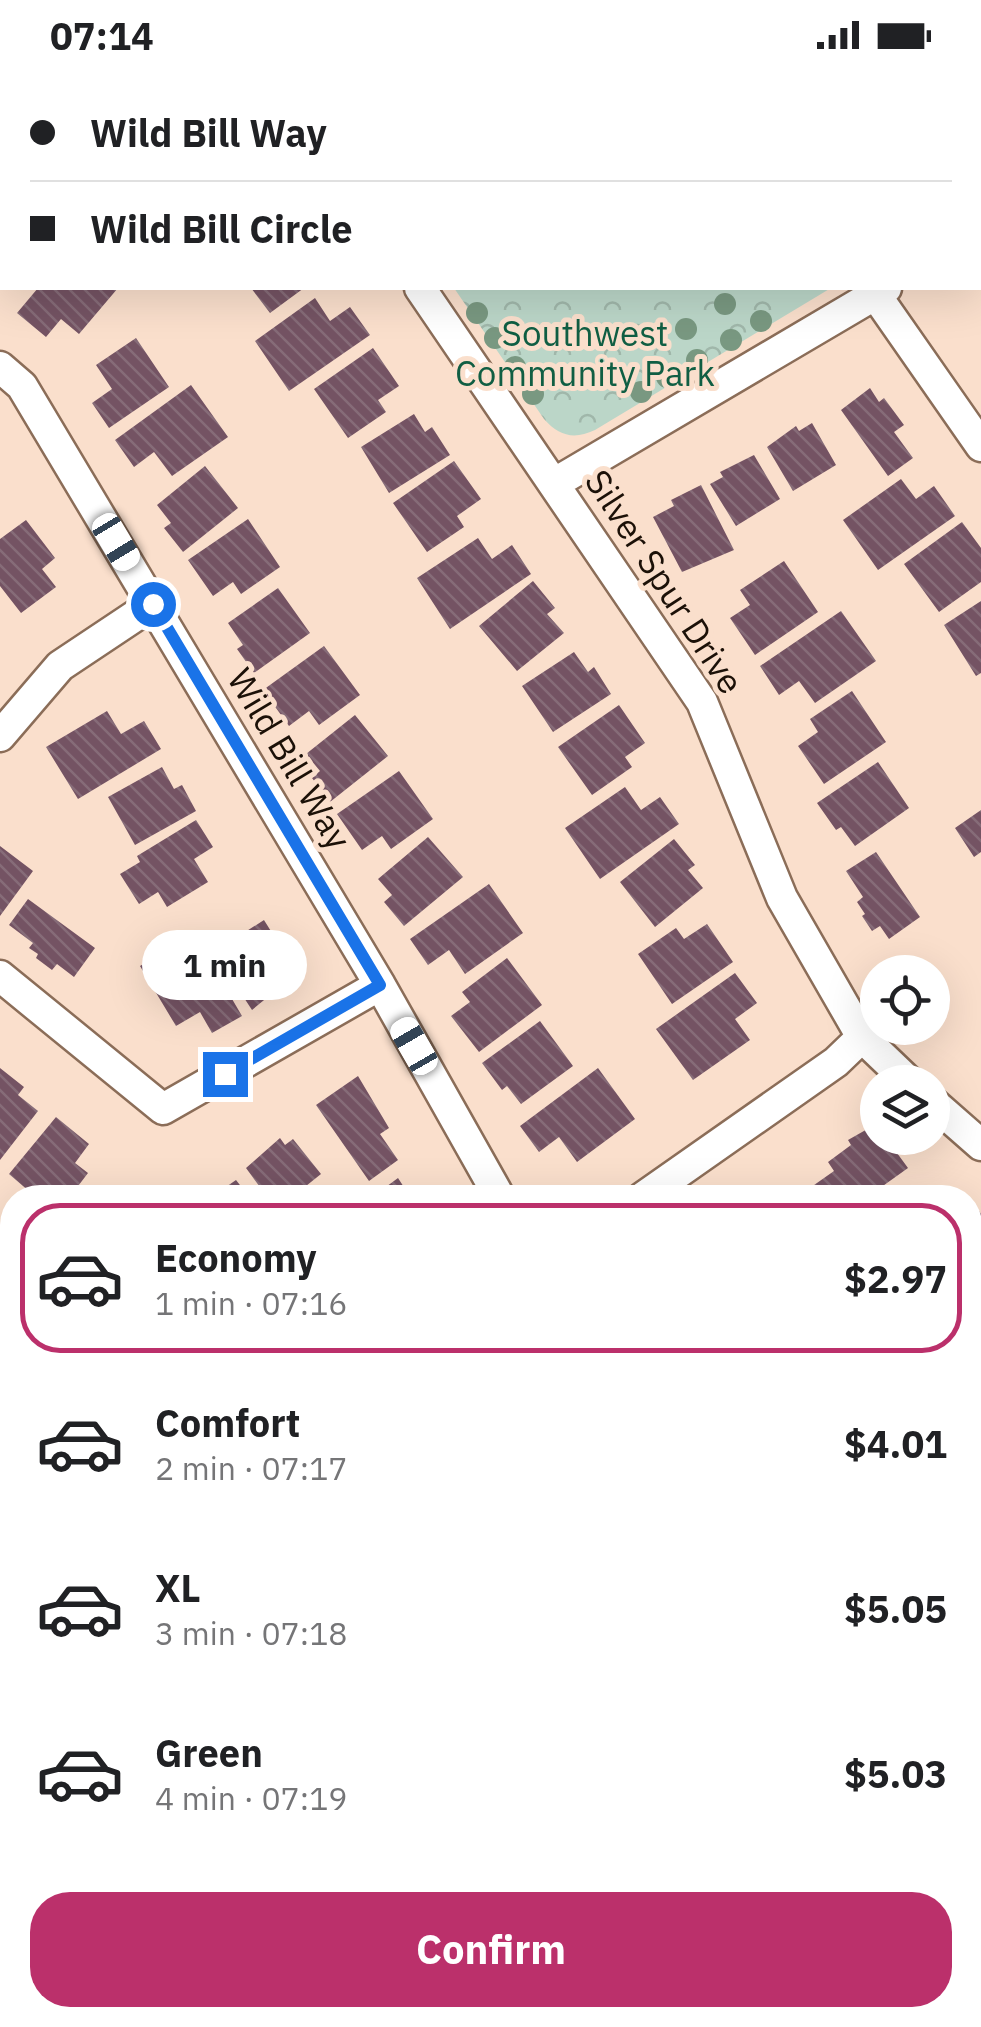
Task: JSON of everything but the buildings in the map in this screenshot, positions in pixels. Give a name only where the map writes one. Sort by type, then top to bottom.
[{"type":"street","name":"Silver Spur Drive","points":[[421,290],[702,702],[782,898],[860,1034]]},
{"type":"street","points":[[555,483],[881,291],[981,446]]},
{"type":"street","name":"Wild Bill Way","points":[[0,367],[22,386],[380,985],[493,1185]]},
{"type":"street","points":[[0,736],[60,666],[153,604]]},
{"type":"street","points":[[0,976],[163,1109],[380,985]]},
{"type":"street","points":[[661,1185],[836,1062],[860,1039]]},
{"type":"street","name":"Silver Spur Drive","points":[[871,1045],[892,1065]]},
{"type":"street","points":[[950,1117],[981,1144]]},
{"type":"green space","name":"Southwest Community Park","points":[[455,290],[828,290],[595,430],[580,435],[561,433],[544,419]]},
{"type":"route","points":[[153,604],[380,985],[225,1074]]}]
